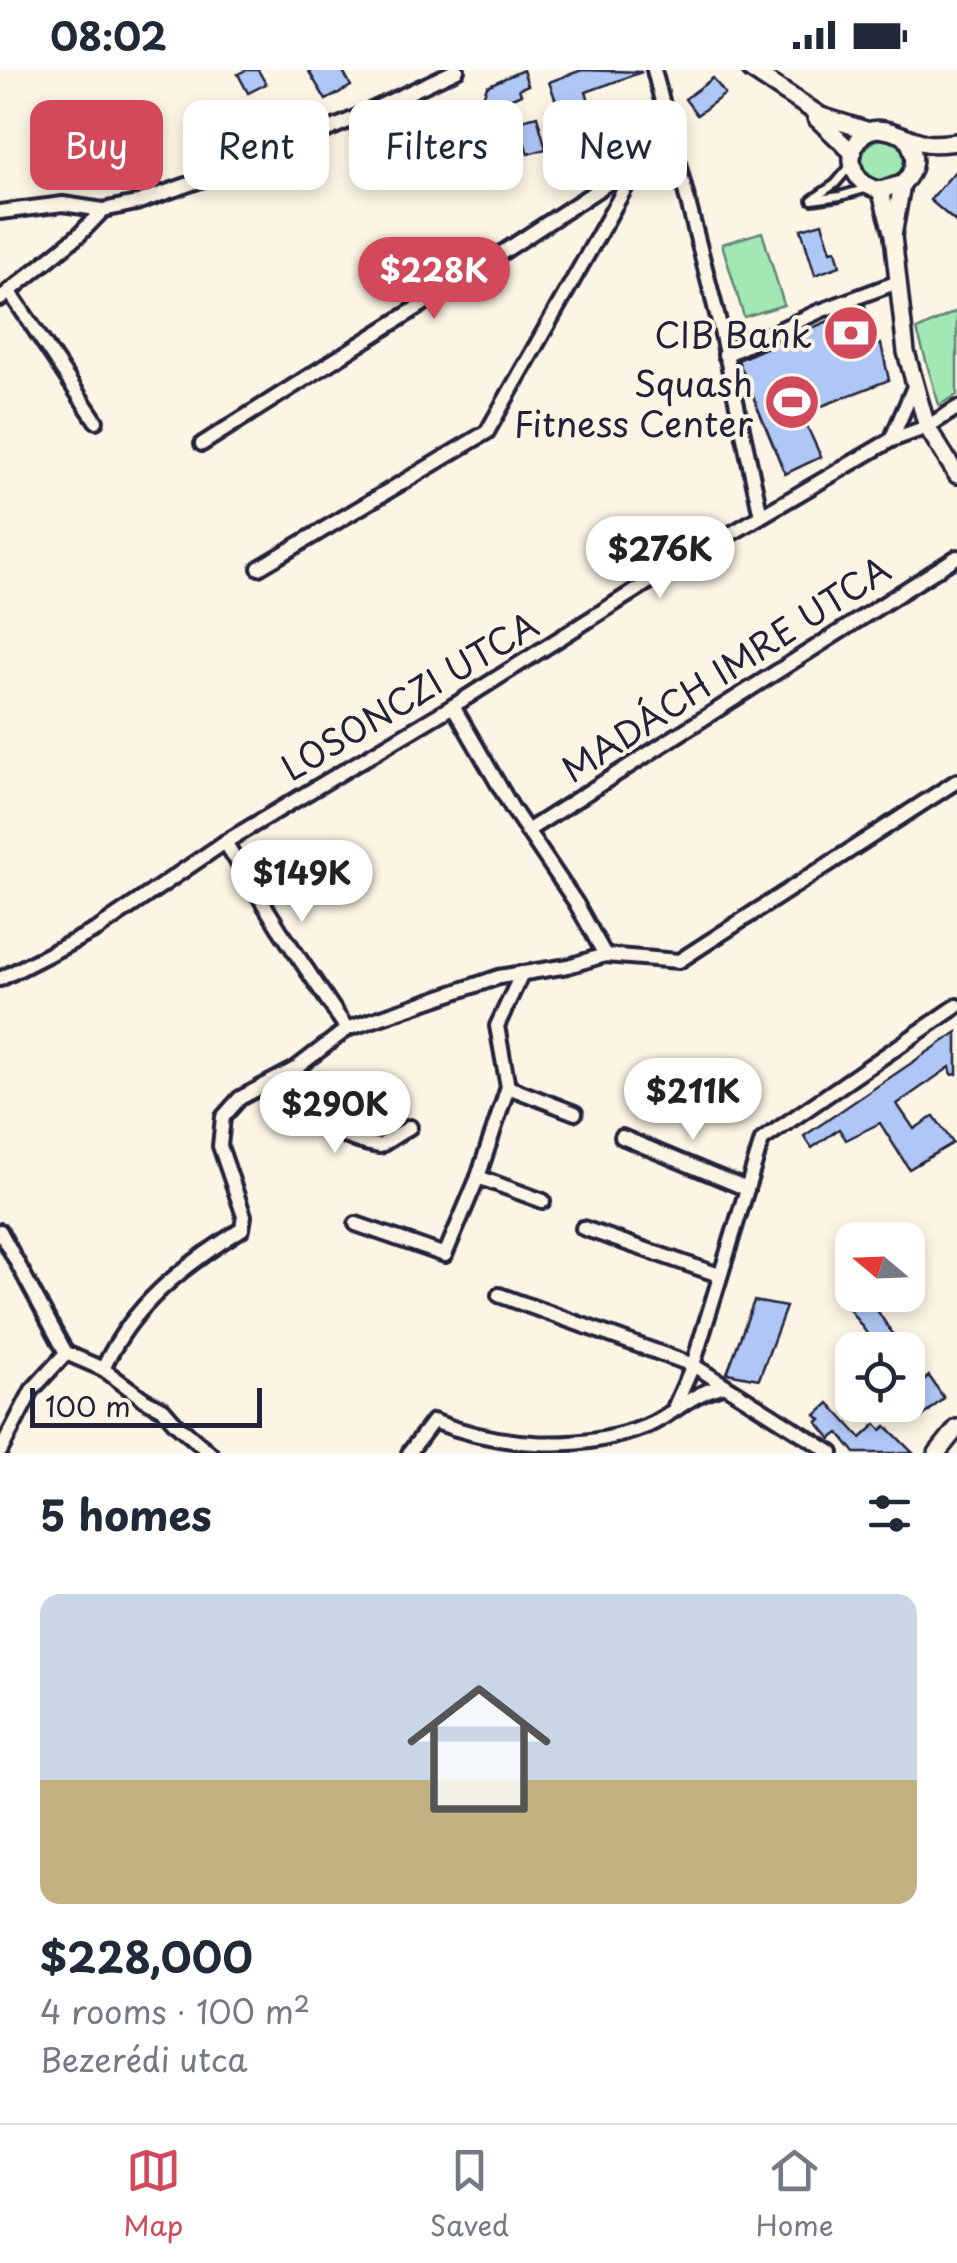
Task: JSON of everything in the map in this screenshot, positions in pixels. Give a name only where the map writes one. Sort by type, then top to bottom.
[{"type":"street","points":[[0,212],[63,204],[103,210],[136,203],[257,160],[457,70]]},
{"type":"street","points":[[654,70],[662,100]]},
{"type":"street","points":[[751,70],[833,121],[869,132]]},
{"type":"street","points":[[798,102],[852,158],[855,174],[875,189],[893,236],[914,387],[927,427],[957,475]]},
{"type":"street","points":[[852,158],[861,137],[888,128],[929,144],[957,143]]},
{"type":"street","points":[[906,138],[912,146],[914,165]]},
{"type":"street","points":[[893,236],[902,184],[914,165],[957,143]]},
{"type":"street","points":[[875,189],[902,184]]},
{"type":"street","points":[[202,444],[597,190]]},
{"type":"street","points":[[260,568],[488,432],[625,190]]},
{"type":"street","points":[[685,190],[761,516]]},
{"type":"street","points":[[96,421],[5,295],[79,235],[103,210]]},
{"type":"street","points":[[725,355],[820,311],[898,282]]},
{"type":"street","points":[[891,440],[914,387]]},
{"type":"street","name":"LOSONCZI UTCA","points":[[0,979],[98,929],[225,842],[453,706],[648,583],[891,440],[927,427],[951,412]]},
{"type":"street","name":"MADÁCH IMRE UTCA","points":[[527,831],[957,556]]},
{"type":"street","points":[[453,706],[606,955]]},
{"type":"street","points":[[103,1370],[116,1342],[160,1286],[242,1229],[244,1216],[220,1146],[223,1118],[240,1098],[296,1070],[347,1029],[499,976],[568,966],[606,955],[680,961],[957,781]]},
{"type":"street","points":[[225,842],[347,1029]]},
{"type":"street","points":[[356,1224],[445,1255],[478,1177],[508,1088],[497,1026],[522,973]]},
{"type":"street","points":[[676,1406],[762,1140],[957,1006]]},
{"type":"street","points":[[296,1070],[318,1111],[350,1142],[380,1146],[410,1127]]},
{"type":"street","points":[[508,1088],[575,1113]]},
{"type":"street","points":[[622,1137],[747,1189]]},
{"type":"street","points":[[478,1177],[543,1201]]},
{"type":"street","points":[[583,1228],[719,1275]]},
{"type":"street","points":[[0,1231],[66,1353],[103,1370],[163,1409],[210,1453]]},
{"type":"street","points":[[499,1294],[692,1365],[832,1453]]},
{"type":"street","points":[[0,1452],[32,1390],[66,1353]]},
{"type":"street","points":[[408,1453],[433,1421],[505,1442],[542,1446],[612,1440],[651,1425],[696,1394],[722,1386]]},
{"type":"street","points":[[937,1453],[957,1428]]},
{"type":"lane","points":[[852,158],[835,184],[812,200],[875,189]]},
{"type":"green space","points":[[884,139],[900,145],[906,161],[900,177],[884,183],[868,177],[862,161],[868,145]]},
{"type":"green space","points":[[762,232],[784,305],[744,317],[722,244]]},
{"type":"green space","points":[[957,311],[957,395],[939,405],[917,330]]},
{"type":"building","points":[[258,70],[266,84],[248,93],[238,74]]},
{"type":"building","points":[[308,70],[342,70],[351,86],[326,100]]},
{"type":"building","points":[[523,70],[528,85],[519,89],[521,94],[507,100],[482,100],[487,86]]},
{"type":"building","points":[[582,70],[642,72],[586,92],[589,100],[556,100],[549,82]]},
{"type":"building","points":[[713,78],[725,94],[697,115],[685,99]]},
{"type":"building","points":[[537,116],[543,150],[528,154],[523,120]]},
{"type":"building","points":[[957,169],[957,223],[930,200]]},
{"type":"building","points":[[822,223],[840,266],[815,275],[801,229]]},
{"type":"building","name":"Squash Fitness Center","points":[[865,305],[875,347],[881,344],[889,380],[814,409],[807,426],[821,457],[785,474],[738,360]]},
{"type":"building","points":[[957,1032],[957,1074],[952,1075],[950,1067],[897,1104],[914,1129],[934,1116],[953,1143],[909,1169],[880,1123],[846,1140],[839,1129],[812,1148],[804,1136]]},
{"type":"building","points":[[754,1301],[786,1307],[759,1379],[727,1373]]},
{"type":"building","points":[[851,1312],[878,1312],[891,1332],[866,1332]]},
{"type":"building","points":[[929,1376],[944,1398],[925,1414],[925,1379]]},
{"type":"building","points":[[829,1403],[835,1410],[835,1422],[846,1422],[861,1438],[876,1424],[881,1430],[886,1426],[913,1453],[855,1453],[839,1433],[831,1439],[816,1415]]},
{"type":"place","name":"CIB Bank","points":[[851,333]]},
{"type":"place","name":"Squash Fitness Center","points":[[792,402]]}]
